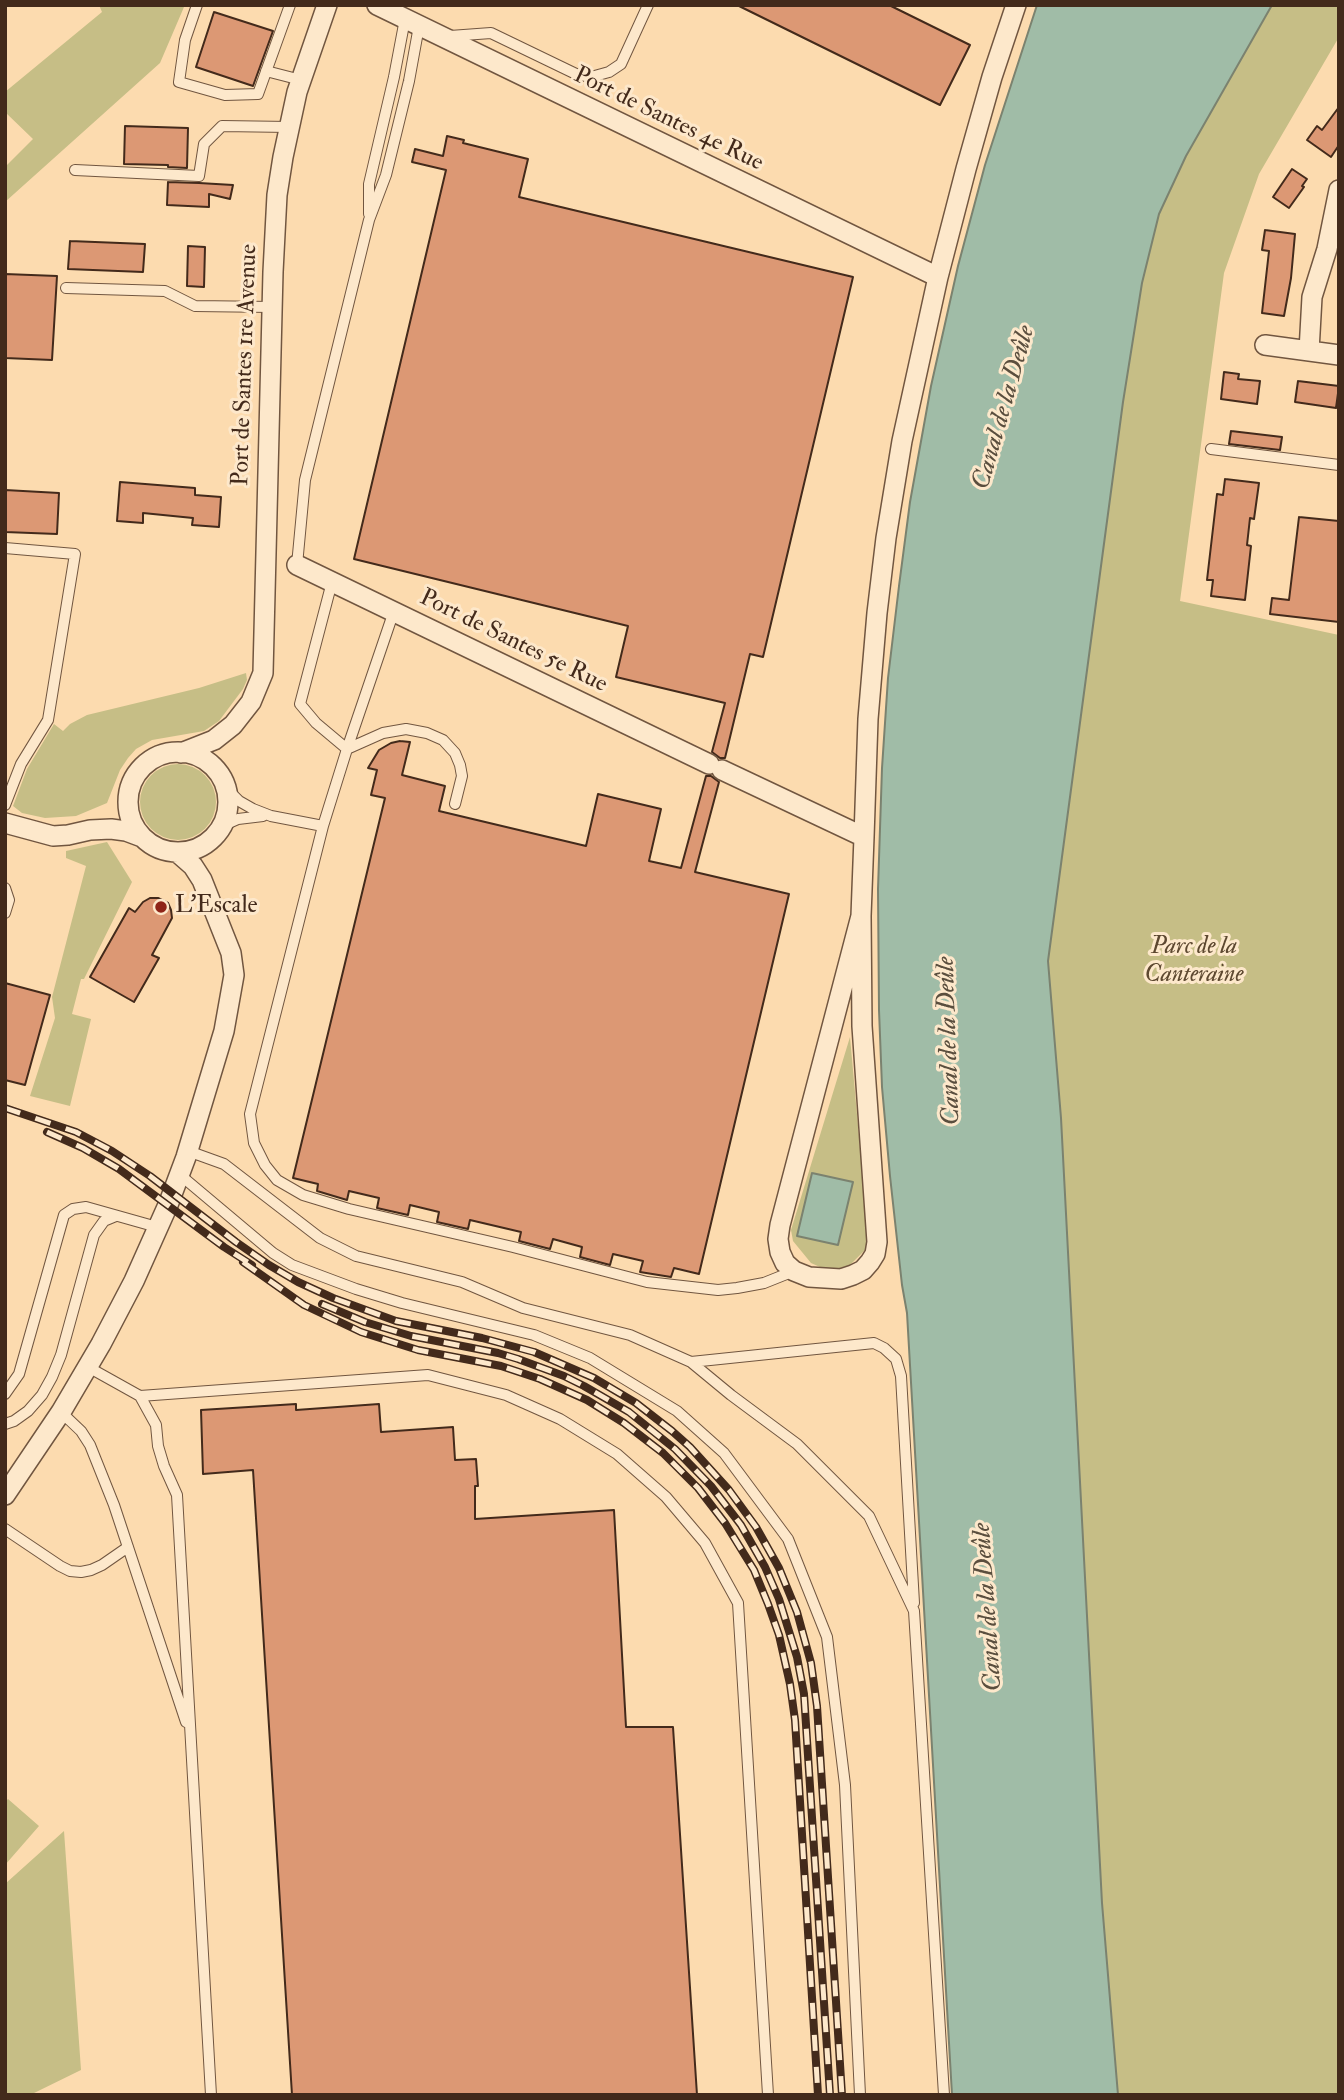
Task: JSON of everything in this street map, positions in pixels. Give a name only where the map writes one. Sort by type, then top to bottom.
[{"type":"street","name":"Port de Santes 1re Avenue","points":[[181,753],[214,740],[233,726],[251,702],[263,673],[277,195],[289,127],[301,80],[327,5]]},
{"type":"street","name":"Port de Santes 4e Rue","points":[[377,5],[938,277]]},
{"type":"street","points":[[861,916],[778,1239],[785,1263],[794,1271],[823,1279],[841,1279],[863,1270],[875,1254],[877,1242],[862,1026],[861,916],[868,719],[886,538],[902,441],[938,277],[977,127],[1016,5]]},
{"type":"street","points":[[1309,351],[1312,297],[1327,249],[1339,190]]},
{"type":"street","points":[[1265,345],[1339,355]]},
{"type":"street","name":"Port de Santes 5e Rue","points":[[297,565],[864,837]]},
{"type":"street","name":"Port de Santes 1re Avenue","points":[[223,783],[223,756],[233,726]]},
{"type":"street","points":[[90,830],[108,820],[120,808],[134,777],[146,763],[163,755],[181,753],[204,760],[214,768],[223,783],[228,808],[216,834],[207,875],[210,898]]},
{"type":"street","points":[[128,795],[129,814],[134,827],[142,837],[158,848],[177,852],[194,850],[216,834]]},
{"type":"street","points":[[5,823],[53,836],[90,830],[119,830],[142,837]]},
{"type":"street","points":[[5,1495],[61,1412],[116,1318],[188,1151],[224,1031],[234,975],[231,953],[210,898],[193,866],[177,852]]},
{"type":"lane","points":[[197,5],[185,40],[179,82],[225,95],[258,94],[290,5]]},
{"type":"lane","points":[[442,37],[491,33],[576,74],[591,76],[609,72],[621,64],[648,5]]},
{"type":"lane","points":[[369,220],[369,184],[394,77],[412,22]]},
{"type":"lane","points":[[297,565],[305,480],[369,220],[386,175],[409,81],[412,22]]},
{"type":"lane","points":[[266,71],[301,80]]},
{"type":"lane","points":[[75,170],[199,176],[204,144],[222,126],[289,127]]},
{"type":"lane","points":[[66,288],[165,291],[195,306],[272,307]]},
{"type":"lane","points":[[1211,449],[1339,465]]},
{"type":"lane","points":[[5,548],[75,554],[47,720],[21,764],[5,804]]},
{"type":"lane","points":[[332,582],[300,704],[316,723],[347,749]]},
{"type":"lane","points":[[394,611],[323,826],[250,1114],[254,1143],[265,1166],[277,1180],[303,1195],[349,1209],[513,1247],[647,1282],[718,1290],[764,1283],[794,1271]]},
{"type":"lane","points":[[347,749],[383,733],[406,729],[427,733],[443,740],[455,753],[460,765],[461,776],[455,804]]},
{"type":"lane","points":[[223,783],[246,806],[271,816],[323,826]]},
{"type":"lane","points":[[216,834],[238,819],[271,816]]},
{"type":"lane","points":[[5,888],[9,900],[5,913]]},
{"type":"lane","points":[[188,1151],[224,1164],[320,1238],[355,1256],[463,1282],[523,1308],[630,1335],[691,1362],[797,1444],[869,1516],[914,1611]]},
{"type":"lane","points":[[179,1174],[273,1254],[292,1265],[355,1289],[402,1303],[534,1335],[590,1358],[677,1411],[724,1453],[780,1528],[788,1539],[827,1637],[845,1785],[860,2095]]},
{"type":"lane","points":[[5,1394],[19,1374],[64,1215],[79,1207],[86,1207],[157,1227]]},
{"type":"lane","points":[[5,1424],[14,1422],[28,1411],[42,1395],[52,1377],[61,1355],[94,1235],[104,1221],[117,1215]]},
{"type":"lane","points":[[691,1362],[874,1343],[896,1359],[901,1376],[944,2095]]},
{"type":"lane","points":[[88,1367],[141,1396],[428,1375],[506,1395],[560,1419],[617,1454],[666,1497],[705,1543],[738,1603],[768,2095]]},
{"type":"lane","points":[[141,1396],[156,1425],[161,1456],[177,1495],[211,2095]]},
{"type":"lane","points":[[61,1412],[81,1431],[90,1445],[114,1505],[191,1735]]},
{"type":"lane","points":[[5,1529],[70,1571],[91,1570],[128,1547]]},
{"type":"green space","points":[[99,5],[184,7],[160,63],[5,202],[5,167],[33,139],[5,112],[5,92],[102,12]]},
{"type":"green space","name":"Parc de la Canteraine","points":[[1272,5],[1339,5],[1339,37],[1259,174],[1224,273],[1180,601],[1339,635],[1339,2095],[1118,2095],[1102,1903],[1061,1118],[1048,961],[1123,402],[1142,283],[1159,214],[1186,156]]},
{"type":"green space","points":[[246,673],[247,680],[243,689],[219,721],[204,731],[152,740],[136,749],[120,770],[107,803],[76,816],[45,818],[22,813],[13,806],[27,769],[54,724],[63,731],[87,715],[199,688]]},
{"type":"green space","points":[[171,764],[185,764],[199,770],[210,781],[214,787],[214,817],[205,829],[193,838],[171,840],[157,834],[146,823],[140,809],[140,795],[146,781],[157,770]]},
{"type":"green space","points":[[107,842],[132,882],[84,979],[81,979],[72,1014],[91,1019],[70,1106],[30,1096],[55,1018],[52,997],[86,866],[66,858],[66,851]]},
{"type":"green space","points":[[850,1037],[868,1236],[866,1249],[850,1265],[829,1271],[811,1263],[793,1241],[791,1230]]},
{"type":"green space","points":[[8,1799],[39,1826],[5,1865],[5,1802]]},
{"type":"green space","points":[[64,1831],[81,2070],[30,2095],[5,2095],[5,1884]]},
{"type":"water","name":"Canal de la Deûle","points":[[1037,5],[1272,5],[1186,156],[1159,214],[1142,283],[1123,402],[1048,961],[1061,1118],[1102,1903],[1118,2095],[952,2095],[907,1313],[882,1087],[878,889],[882,768],[888,678],[899,586],[910,502],[931,386],[958,266],[985,165]]},
{"type":"water","points":[[812,1173],[853,1182],[838,1245],[797,1236]]},
{"type":"building","points":[[737,5],[889,5],[970,45],[940,105]]},
{"type":"building","points":[[214,12],[273,31],[253,86],[196,67]]},
{"type":"building","points":[[1339,107],[1339,145],[1331,157],[1307,140],[1317,126],[1322,130]]},
{"type":"building","points":[[125,126],[188,128],[187,168],[124,164]]},
{"type":"building","points":[[447,136],[464,140],[463,143],[528,159],[519,197],[853,277],[763,657],[750,654],[725,758],[712,752],[725,703],[616,677],[628,626],[354,559],[446,170],[412,162],[415,149],[443,156]]},
{"type":"building","points":[[1292,169],[1307,179],[1289,208],[1273,197]]},
{"type":"building","points":[[168,182],[233,185],[230,199],[209,194],[209,207],[167,205]]},
{"type":"building","points":[[1265,230],[1295,234],[1284,316],[1262,313],[1269,251],[1262,250]]},
{"type":"building","points":[[70,241],[145,244],[143,272],[68,269]]},
{"type":"building","points":[[188,246],[205,247],[204,287],[187,286]]},
{"type":"building","points":[[5,274],[57,276],[52,360],[5,358]]},
{"type":"building","points":[[1224,372],[1239,374],[1238,379],[1260,381],[1257,404],[1221,399]]},
{"type":"building","points":[[1298,381],[1339,386],[1336,408],[1295,402]]},
{"type":"building","points":[[1231,431],[1282,437],[1280,450],[1229,444]]},
{"type":"building","points":[[1225,479],[1259,483],[1254,519],[1250,518],[1247,545],[1251,546],[1245,600],[1211,596],[1213,580],[1207,580],[1217,494],[1223,495]]},
{"type":"building","points":[[120,482],[195,488],[195,495],[221,497],[219,527],[192,525],[193,518],[143,513],[143,523],[117,521]]},
{"type":"building","points":[[5,490],[59,493],[57,534],[5,532]]},
{"type":"building","points":[[1299,517],[1339,521],[1339,622],[1270,614],[1272,598],[1289,600]]},
{"type":"building","points":[[400,741],[410,742],[402,775],[445,786],[439,811],[586,846],[598,794],[661,809],[649,861],[681,868],[706,776],[711,776],[719,782],[695,872],[789,894],[699,1274],[674,1268],[671,1277],[640,1272],[643,1261],[613,1254],[610,1265],[580,1257],[582,1247],[553,1239],[550,1249],[519,1241],[521,1232],[470,1220],[468,1229],[437,1222],[439,1212],[410,1205],[408,1215],[377,1208],[379,1198],[349,1191],[347,1200],[317,1191],[318,1184],[293,1178],[385,798],[371,795],[377,770],[368,768],[379,750]]},
{"type":"building","points":[[150,898],[158,898],[168,903],[172,918],[152,955],[159,958],[134,1002],[90,977],[129,908],[135,912]]},
{"type":"building","points":[[5,983],[50,995],[25,1085],[5,1080]]},
{"type":"building","points":[[296,1404],[296,1410],[379,1404],[381,1432],[453,1427],[455,1460],[476,1459],[478,1486],[475,1486],[475,1519],[614,1510],[626,1727],[673,1727],[697,2095],[292,2095],[253,1470],[203,1474],[201,1410]]},
{"type":"railway","points":[[5,1108],[76,1132],[112,1151],[150,1176],[236,1242],[298,1282],[396,1321],[482,1338],[534,1352],[594,1378],[636,1403],[672,1431],[729,1490],[756,1527],[779,1568],[797,1612],[811,1663],[817,1706],[842,2095]]},
{"type":"railway","points":[[47,1132],[83,1148],[119,1169],[252,1265]]},
{"type":"railway","points":[[243,1262],[304,1305],[361,1332],[418,1350],[501,1366],[540,1379],[587,1400],[624,1423],[663,1453],[698,1488],[725,1523],[754,1570],[768,1604],[779,1635],[790,1684],[795,1720],[818,2095]]},
{"type":"railway","points":[[322,1304],[365,1322],[411,1336],[518,1359],[584,1386],[629,1412],[675,1449],[711,1486],[741,1525],[765,1567],[779,1599],[797,1657],[804,1694],[830,2095]]},
{"type":"place","name":"L'Escale","points":[[161,907]]}]
